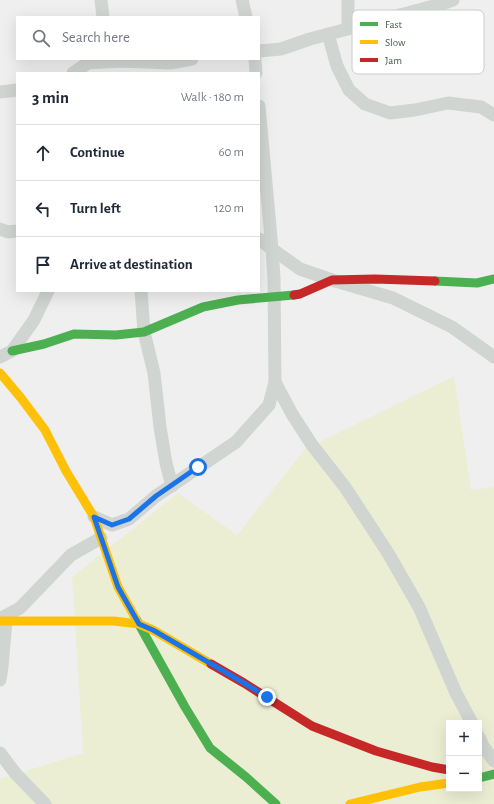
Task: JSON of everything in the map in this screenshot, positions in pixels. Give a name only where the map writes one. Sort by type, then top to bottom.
[{"type":"street","points":[[101,0],[103,16]]},
{"type":"street","points":[[242,0],[246,16]]},
{"type":"street","points":[[348,0],[348,28]]},
{"type":"street","points":[[418,10],[453,0]]},
{"type":"street","points":[[260,51],[281,49],[352,27]]},
{"type":"street","points":[[328,34],[337,66],[349,90],[365,104],[390,112],[415,110],[448,103],[481,107],[494,115]]},
{"type":"street","points":[[74,72],[88,63],[170,63],[186,60]]},
{"type":"street","points":[[255,60],[256,72]]},
{"type":"street","points":[[0,92],[16,90]]},
{"type":"street","points":[[94,517],[112,525],[129,519],[156,496],[236,442],[269,405],[275,382],[274,278],[260,117]]},
{"type":"street","points":[[0,229],[8,232],[16,231]]},
{"type":"street","points":[[260,240],[300,269],[393,298],[452,327],[494,357]]},
{"type":"street","points":[[6,354],[74,334],[116,335],[144,332],[203,307],[238,300],[274,298],[300,294],[332,280],[382,279],[477,283],[494,279]]},
{"type":"street","points":[[6,354],[34,320],[48,292]]},
{"type":"street","points":[[141,292],[144,332],[154,373],[161,434],[172,486]]},
{"type":"street","points":[[0,373],[45,430],[66,471],[94,517],[118,587],[185,707],[210,748],[276,804]]},
{"type":"street","points":[[275,382],[292,414],[312,446],[345,487],[388,553],[419,607],[456,693],[470,720]]},
{"type":"street","points":[[2,620],[20,608],[70,555],[101,538]]},
{"type":"street","points":[[2,620],[114,621],[139,624],[153,630],[244,683],[312,726],[376,752],[446,769]]},
{"type":"street","points":[[0,680],[2,667],[2,620]]},
{"type":"street","points":[[482,744],[494,761]]},
{"type":"street","points":[[0,753],[16,774],[45,804]]},
{"type":"street","points":[[350,804],[420,787],[446,783]]},
{"type":"green space","points":[[454,376],[471,490],[494,487],[494,804],[0,804],[0,779],[83,753],[72,577],[178,493],[237,535],[305,449]]},
{"type":"traffic: fast","points":[[435,281],[477,283],[494,279]]},
{"type":"traffic: fast","points":[[12,351],[44,344],[74,334],[116,335],[144,332],[203,307],[238,300],[294,295]]},
{"type":"traffic: fast","points":[[136,619],[185,707],[210,748],[276,804]]},
{"type":"traffic: fast","points":[[482,777],[494,774]]},
{"type":"traffic: slow","points":[[0,373],[45,430],[66,471],[94,517],[118,587],[136,619]]},
{"type":"traffic: slow","points":[[0,621],[114,621],[139,624],[153,630],[211,664]]},
{"type":"traffic: slow","points":[[350,804],[420,787],[446,783]]},
{"type":"traffic: jam","points":[[294,295],[300,294],[332,280],[375,279],[435,281]]},
{"type":"traffic: jam","points":[[211,664],[312,726],[376,751],[446,769]]},
{"type":"route","points":[[198,467],[156,496],[129,519],[112,525],[94,517],[118,587],[139,624],[153,630],[267,697]]}]
